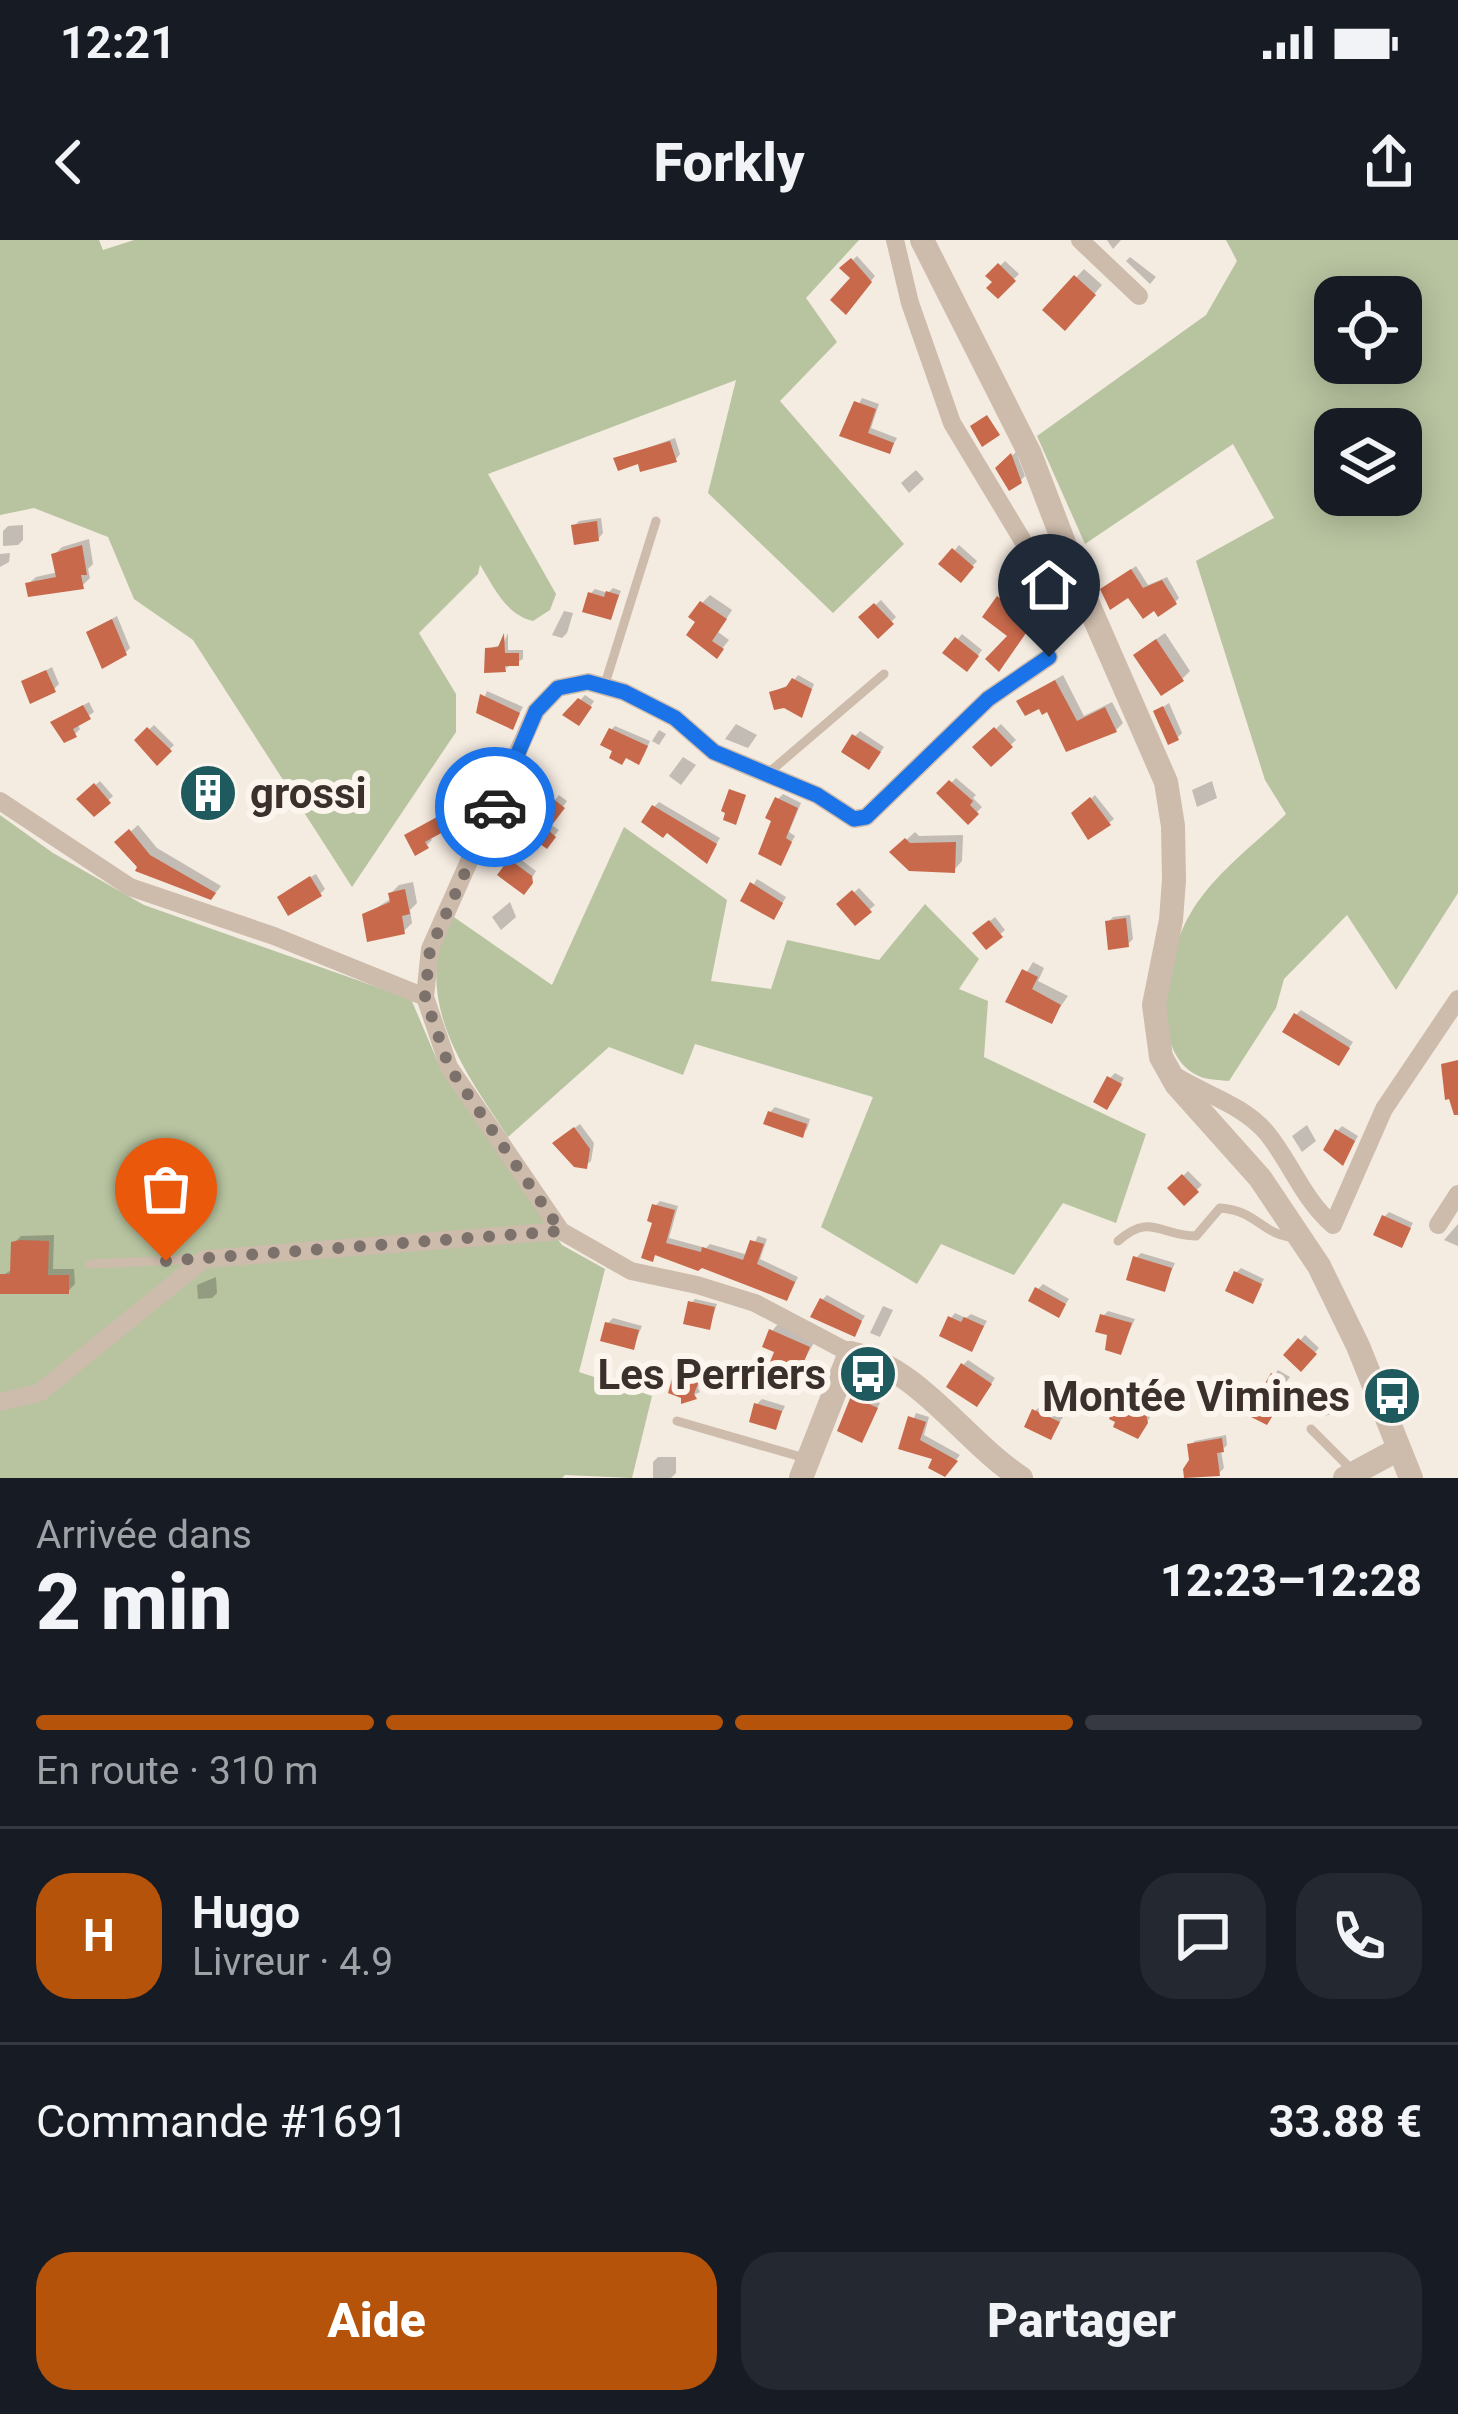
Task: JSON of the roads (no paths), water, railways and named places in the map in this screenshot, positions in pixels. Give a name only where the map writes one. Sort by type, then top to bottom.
[{"type":"street","points":[[895,240],[910,303],[952,422],[1040,571],[1082,590]]},
{"type":"street","points":[[922,240],[1030,454],[1082,590],[1155,754],[1170,802],[1173,900],[1154,1005],[1157,1046],[1167,1071],[1260,1178],[1335,1294],[1412,1478]]},
{"type":"street","points":[[1080,240],[1139,296]]},
{"type":"street","points":[[1022,1478],[900,1373],[875,1358],[850,1352],[755,1303],[631,1271],[561,1231],[449,1067],[425,997],[430,949],[536,711],[558,688],[588,682],[624,692],[675,718],[714,752],[817,795],[854,819],[866,817],[988,699],[1049,657]]},
{"type":"street","points":[[0,801],[130,887],[274,936],[425,997]]},
{"type":"street","points":[[1167,1071],[1244,1112],[1268,1134],[1296,1184],[1333,1225],[1384,1109],[1458,999]]},
{"type":"street","points":[[1438,1225],[1458,1195]]},
{"type":"street","points":[[0,1402],[39,1393],[204,1259],[561,1231]]},
{"type":"street","points":[[805,1469],[850,1352]]},
{"type":"street","points":[[1350,1475],[1397,1450]]},
{"type":"lane","points":[[604,687],[656,521]]},
{"type":"lane","points":[[766,775],[884,674]]},
{"type":"lane","points":[[1118,1241],[1135,1227],[1154,1225],[1180,1236],[1196,1236],[1220,1208],[1243,1210],[1277,1237],[1302,1239]]},
{"type":"lane","points":[[91,1264],[204,1259]]},
{"type":"lane","points":[[840,1377],[884,1386],[900,1373]]},
{"type":"lane","points":[[677,1421],[805,1469]]},
{"type":"lane","points":[[1311,1429],[1350,1475]]},
{"type":"place","name":"grossi","points":[[208,793]]},
{"type":"place","name":"Les Perriers","points":[[868,1374]]},
{"type":"place","name":"Montée Vimines","points":[[1392,1396]]}]
